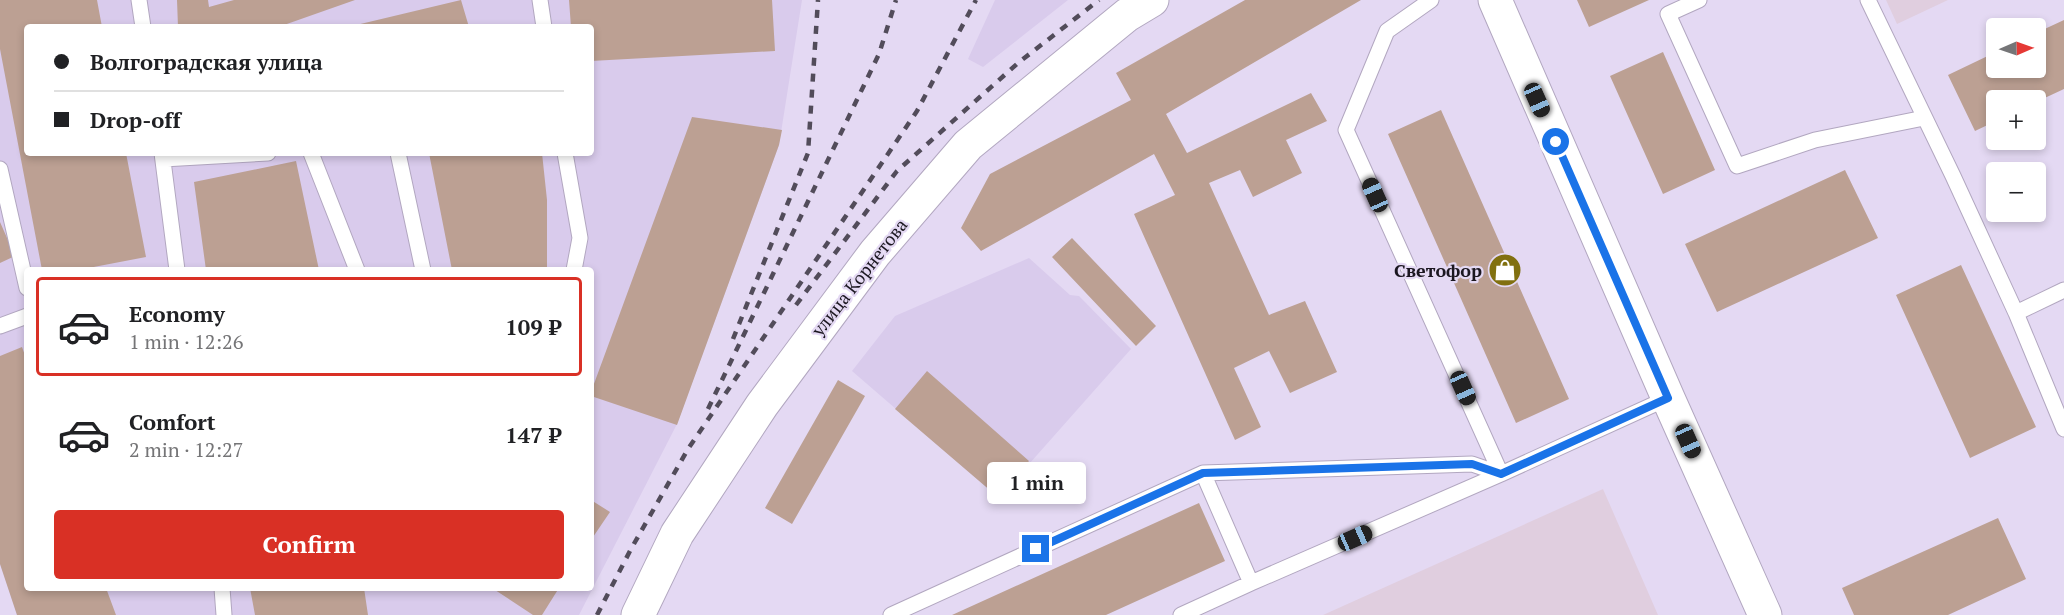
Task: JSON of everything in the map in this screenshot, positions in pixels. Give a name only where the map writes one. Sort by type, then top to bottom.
[{"type":"main road","name":"улица Корнетова","points":[[638,615],[677,534],[762,405],[875,253],[968,145],[1127,15],[1152,0]]},
{"type":"main road","points":[[1495,0],[1765,615]]},
{"type":"lane","points":[[139,0],[143,24]]},
{"type":"lane","points":[[540,0],[544,24]]},
{"type":"lane","points":[[1431,0],[1387,31],[1346,130],[1501,474]]},
{"type":"lane","points":[[1699,0],[1668,14],[1737,166],[1815,140],[1924,118]]},
{"type":"lane","points":[[1868,0],[2016,312],[2063,426]]},
{"type":"lane","points":[[162,156],[177,267]]},
{"type":"lane","points":[[312,156],[356,267]]},
{"type":"lane","points":[[399,156],[422,267]]},
{"type":"lane","points":[[566,156],[580,238],[575,267]]},
{"type":"lane","points":[[0,169],[24,275]]},
{"type":"lane","points":[[2016,312],[2064,290]]},
{"type":"lane","points":[[0,326],[24,317]]},
{"type":"lane","points":[[1181,615],[1668,398]]},
{"type":"lane","points":[[891,615],[1203,473],[1472,464],[1501,474]]},
{"type":"lane","points":[[1203,473],[1251,583]]},
{"type":"lane","points":[[222,591],[224,615]]},
{"type":"shaded area","points":[[0,0],[802,0],[779,145],[677,424],[594,586],[594,267],[24,267],[24,591],[591,591],[579,615],[17,615],[0,564]]},
{"type":"shaded area","points":[[995,0],[1068,0],[983,67],[968,59]]},
{"type":"shaded area","points":[[1886,0],[1948,0],[1897,24]]},
{"type":"shaded area","points":[[1029,258],[1070,295],[1079,296],[1131,349],[999,498],[852,371],[895,316]]},
{"type":"shaded area","points":[[1603,489],[1658,615],[1323,615]]},
{"type":"building","points":[[0,0],[97,0],[101,24],[24,24],[24,156],[127,156],[146,257],[94,267],[41,267],[0,49]]},
{"type":"building","points":[[177,0],[208,0],[209,7],[234,0],[355,0],[287,24],[178,24]]},
{"type":"building","points":[[461,0],[468,24],[360,24]]},
{"type":"building","points":[[569,0],[772,0],[775,51],[594,61],[594,24],[571,24]]},
{"type":"building","points":[[1245,0],[1361,0],[1166,114],[1187,153],[1311,93],[1327,121],[1286,140],[1302,173],[1253,197],[1240,170],[1209,183],[1269,315],[1305,301],[1337,372],[1290,393],[1269,351],[1234,368],[1261,427],[1235,440],[1134,214],[1175,195],[1154,154],[981,251],[961,228],[990,174],[1131,100],[1116,73]]},
{"type":"building","points":[[1577,0],[1649,0],[1589,27]]},
{"type":"building","points":[[2064,20],[2064,89],[2046,97],[2046,90],[1986,90],[1986,126],[1975,131],[1948,75],[1986,57],[1986,78],[2046,78],[2046,28]]},
{"type":"building","points":[[1663,52],[1715,170],[1663,194],[1610,76]]},
{"type":"building","points":[[1441,110],[1569,399],[1516,423],[1388,134]]},
{"type":"building","points":[[692,117],[782,130],[779,145],[677,425],[594,397],[594,384]]},
{"type":"building","points":[[430,156],[542,156],[547,200],[547,267],[451,267]]},
{"type":"building","points":[[296,161],[318,267],[206,267],[194,182]]},
{"type":"building","points":[[1845,170],[1878,238],[1717,312],[1685,244]]},
{"type":"building","points":[[0,222],[15,256],[0,263]]},
{"type":"building","points":[[1072,238],[1156,326],[1136,346],[1052,257]]},
{"type":"building","points":[[1961,265],[2036,427],[1970,458],[1896,295]]},
{"type":"building","points":[[22,347],[24,353],[24,591],[107,591],[116,615],[17,615],[0,564],[0,356]]},
{"type":"building","points":[[927,371],[1029,461],[999,498],[895,409]]},
{"type":"building","points":[[838,380],[865,396],[792,524],[765,508]]},
{"type":"building","points":[[594,502],[610,512],[594,536]]},
{"type":"building","points":[[1199,503],[1225,561],[1106,615],[952,615]]},
{"type":"building","points":[[1998,518],[2026,579],[1948,615],[1854,615],[1842,588]]},
{"type":"building","points":[[251,591],[364,591],[368,615],[255,615]]},
{"type":"building","points":[[497,591],[557,591],[542,615],[533,615]]},
{"type":"railway","points":[[733,339],[808,153],[818,0]]},
{"type":"railway","points":[[708,409],[879,54],[896,0]]},
{"type":"railway","points":[[597,615],[631,549],[688,449],[917,111],[976,0]]},
{"type":"railway","points":[[796,305],[897,171],[1018,63],[1099,0]]},
{"type":"place","name":"Светофор","points":[[1505,270]]},
{"type":"route","points":[[1036,549],[1203,473],[1472,464],[1501,474],[1668,398],[1556,142]]}]
